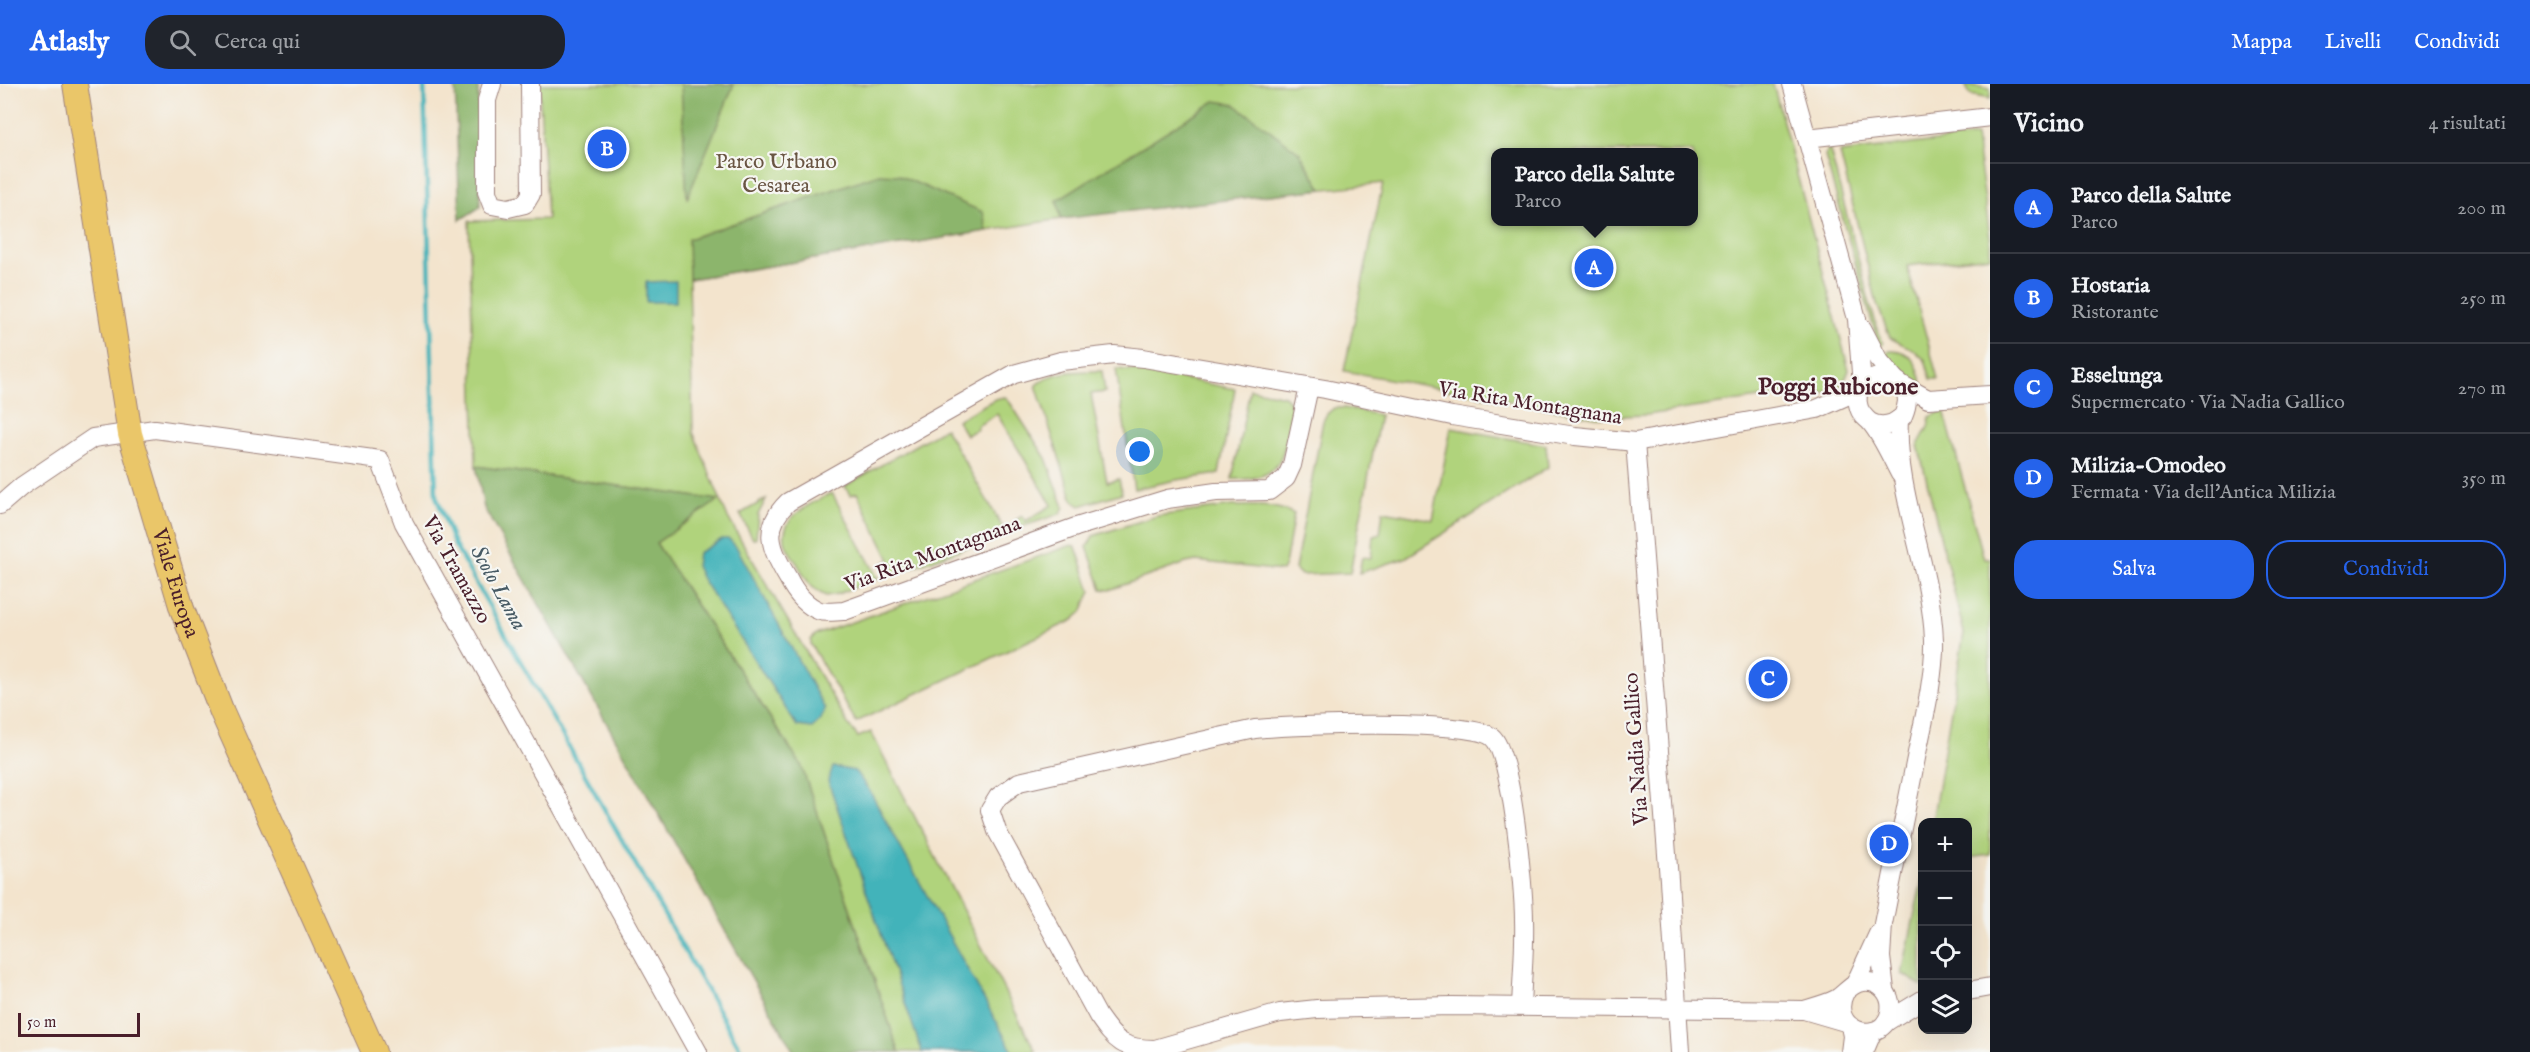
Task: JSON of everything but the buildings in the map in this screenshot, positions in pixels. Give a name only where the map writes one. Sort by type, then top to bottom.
[{"type":"main road","name":"Viale Europa","points":[[75,84],[130,434],[182,609],[222,712],[374,1052]]},
{"type":"street","points":[[492,84],[487,100],[487,192],[492,205],[508,208],[525,204],[531,194],[530,84]]},
{"type":"street","points":[[1792,84],[1857,319],[1861,388],[1858,406],[1903,479]]},
{"type":"street","points":[[1807,138],[1990,117]]},
{"type":"street","points":[[1857,319],[1878,358],[1898,382],[1907,400],[1898,434],[1903,479],[1929,586],[1934,642],[1926,709],[1883,924],[1881,957],[1886,992],[1891,1008],[1864,1052]]},
{"type":"street","name":"Via Rita Montagnana","points":[[1309,387],[1292,465],[1286,478],[1269,491],[1216,492],[1167,499],[1066,531],[844,611],[821,611],[805,602],[796,593],[774,555],[772,527],[777,512],[788,502],[1014,374],[1061,361],[1114,355],[1143,358],[1309,387],[1452,416],[1575,436],[1635,442],[1817,409],[1861,388]]},
{"type":"street","points":[[1861,388],[1871,378],[1879,376],[1898,382],[1928,399]]},
{"type":"street","points":[[1868,421],[1881,426],[1901,418],[1928,399],[1990,395]]},
{"type":"street","name":"Via Rita Montagnana","points":[[1817,409],[1838,412],[1868,421]]},
{"type":"street","name":"Via Tramazzo","points":[[0,505],[22,486],[93,438],[155,429],[380,460],[404,523],[698,1052]]},
{"type":"street","name":"Via Nadia Gallico","points":[[1635,442],[1680,1052]]},
{"type":"street","points":[[1521,1007],[1524,920],[1517,838],[1503,755],[1493,737],[1476,730],[1395,725],[1289,725],[1255,729],[1019,782],[998,797],[990,810],[997,831],[1098,1016],[1114,1039],[1134,1049],[1155,1049],[1289,1012],[1338,1009],[1521,1007],[1804,1010],[1848,1024],[1861,1032],[1880,1026],[1918,1002]]},
{"type":"street","points":[[1850,1052],[1852,1036],[1840,1007],[1883,924]]},
{"type":"street","points":[[1804,1010],[1834,1000],[1850,988],[1871,982],[1886,992],[1918,998]]},
{"type":"street","points":[[1972,990],[1990,987]]},
{"type":"green space","points":[[455,84],[478,84],[480,207],[460,220]]},
{"type":"green space","name":"Parco Urbano Cesarea","points":[[539,84],[1773,84],[1849,370],[1843,382],[1835,390],[1829,392],[1811,390],[1647,415],[1596,417],[1344,371],[1383,183],[1111,211],[689,279],[693,432],[727,516],[848,724],[858,737],[871,732],[1036,1052],[899,1052],[801,765],[656,543],[718,500],[476,466],[469,221],[547,219]]},
{"type":"green space","points":[[681,84],[734,84],[687,199]]},
{"type":"green space","points":[[1965,84],[1990,89],[1990,99],[1970,95]]},
{"type":"green space","points":[[1215,101],[1234,104],[1299,152],[1322,189],[1061,219],[1057,200]]},
{"type":"green space","points":[[1976,136],[1990,238],[1990,256],[1907,266],[1938,379],[1931,379],[1925,360],[1914,350],[1890,338],[1877,304],[1840,153]]},
{"type":"green space","points":[[1829,147],[1871,308],[1883,344],[1879,347],[1825,156]]},
{"type":"green space","points":[[879,174],[898,175],[983,212],[987,231],[689,279],[688,239]]},
{"type":"green space","points":[[1890,350],[1904,353],[1913,360],[1922,385],[1908,380],[1883,355]]},
{"type":"green space","points":[[1116,369],[1143,371],[1235,389],[1219,474],[1134,489]]},
{"type":"green space","points":[[1102,371],[1105,392],[1091,394],[1107,482],[1119,479],[1122,493],[1080,506],[1073,501],[1036,385],[1058,374]]},
{"type":"green space","points":[[1250,389],[1285,396],[1292,406],[1287,436],[1280,460],[1273,469],[1264,475],[1250,479],[1232,479]]},
{"type":"green space","points":[[1007,398],[1046,458],[1064,507],[1060,514],[1018,528],[1016,520],[1022,516],[1026,521],[1052,505],[997,414],[966,435],[957,420],[995,399]]},
{"type":"green space","points":[[1334,408],[1380,415],[1350,573],[1301,575],[1295,569],[1323,421]]},
{"type":"green space","points":[[1944,410],[1984,559],[1990,559],[1990,855],[1972,857],[1972,818],[1933,818],[1964,633],[1918,445],[1928,427],[1930,417]]},
{"type":"green space","points":[[945,428],[1006,533],[891,575],[885,562],[890,560],[857,493],[850,495],[845,486]]},
{"type":"green space","points":[[1451,428],[1546,445],[1548,467],[1405,558],[1359,573],[1362,557],[1371,558],[1373,536],[1380,534],[1383,511],[1433,520]]},
{"type":"green space","points":[[476,466],[719,500],[656,543],[801,765],[899,1052],[794,1052],[484,508]]},
{"type":"green space","points":[[832,493],[878,578],[838,594],[826,596],[812,587],[806,579],[787,548],[785,535],[787,526],[798,512]]},
{"type":"green space","points":[[766,499],[758,515],[756,539],[753,539],[740,514]]},
{"type":"green space","points":[[1232,506],[1272,507],[1294,514],[1282,571],[1196,561],[1109,590],[1102,589],[1087,547],[1093,536],[1157,516]]},
{"type":"green space","points":[[1072,545],[1076,547],[1091,591],[1082,612],[1073,620],[856,722],[811,645],[811,640],[815,635]]},
{"type":"green space","points":[[1918,898],[1918,984],[1902,974]]},
{"type":"water","points":[[676,281],[676,302],[646,302],[646,282]]},
{"type":"water","points":[[722,539],[729,539],[737,548],[825,709],[821,719],[812,728],[797,726],[702,579],[696,566],[698,553]]},
{"type":"water","points":[[833,767],[855,771],[869,790],[1013,1052],[922,1052],[828,781]]},
{"type":"waterway","name":"Scolo Lama","points":[[424,84],[436,496],[454,544],[742,1052]]},
{"type":"place","name":"Hostaria","points":[[607,149]]},
{"type":"place","name":"Parco della Salute","points":[[1594,268]]},
{"type":"place","name":"Esselunga","points":[[1768,679]]},
{"type":"place","name":"Milizia-Omodeo","points":[[1889,844]]},
{"type":"district","name":"Poggi Rubicone","points":[[1838,387]]}]
